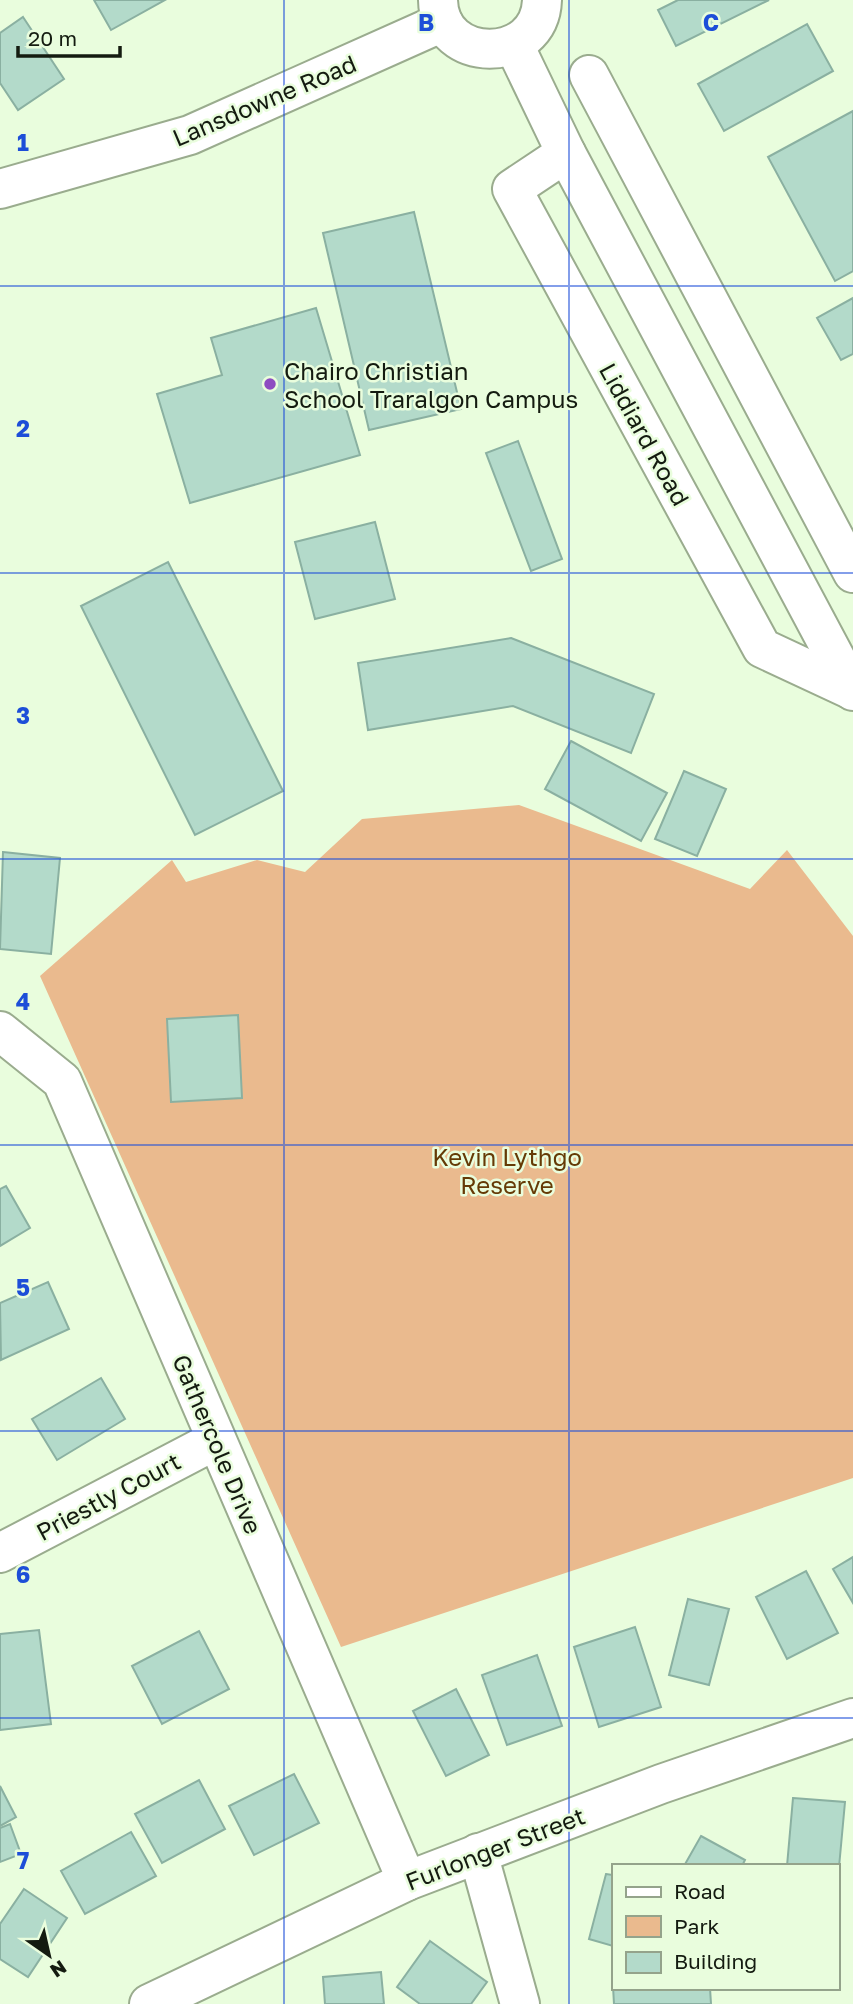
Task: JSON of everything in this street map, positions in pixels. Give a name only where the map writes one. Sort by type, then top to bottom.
[{"type":"street","points":[[441,11],[453,35],[466,45],[482,50],[514,45],[527,35],[536,22],[542,0]]},
{"type":"street","name":"Lansdowne Road","points":[[0,189],[190,135],[441,11]]},
{"type":"street","name":"Liddiard Road","points":[[514,45],[566,153],[853,691]]},
{"type":"street","points":[[589,75],[853,573]]},
{"type":"street","name":"Liddiard Road","points":[[566,153],[512,189],[762,648],[853,691]]},
{"type":"street","name":"Gathercole Drive","points":[[0,1031],[62,1081],[407,1881]]},
{"type":"street","name":"Priestly Court","points":[[0,1553],[216,1440]]},
{"type":"street","name":"Furlonger Street","points":[[149,2004],[407,1881],[660,1784],[853,1718]]},
{"type":"street","points":[[478,1853],[520,2004]]},
{"type":"green space","name":"Kevin Lythgo Reserve","points":[[519,805],[750,889],[787,850],[853,936],[853,1478],[341,1647],[40,976],[172,860],[186,882],[257,860],[305,872],[362,819]]},
{"type":"building","points":[[94,0],[165,0],[111,30]]},
{"type":"building","points":[[678,0],[769,0],[676,46],[658,10]]},
{"type":"building","points":[[23,17],[64,79],[18,110],[0,83],[0,33]]},
{"type":"building","points":[[807,24],[833,71],[724,131],[698,84]]},
{"type":"building","points":[[853,111],[853,271],[835,281],[768,157]]},
{"type":"building","points":[[414,212],[461,409],[369,430],[323,233]]},
{"type":"building","points":[[853,298],[853,354],[841,360],[817,318]]},
{"type":"building","points":[[316,308],[360,455],[190,503],[157,394],[222,375],[211,338]]},
{"type":"building","points":[[518,441],[562,559],[531,571],[486,453]]},
{"type":"building","points":[[375,522],[395,599],[315,619],[295,542]]},
{"type":"building","points":[[168,562],[283,791],[195,835],[81,606]]},
{"type":"building","points":[[511,638],[654,694],[631,753],[513,706],[368,730],[358,663]]},
{"type":"building","points":[[571,741],[667,793],[641,841],[545,789]]},
{"type":"building","points":[[684,771],[726,789],[697,856],[655,839]]},
{"type":"building","points":[[3,852],[60,858],[51,954],[0,949]]},
{"type":"building","points":[[238,1015],[242,1098],[171,1102],[167,1019]]},
{"type":"building","points":[[6,1186],[30,1228],[0,1246],[0,1189]]},
{"type":"building","points":[[48,1282],[69,1329],[1,1360],[0,1303]]},
{"type":"building","points":[[101,1378],[125,1419],[57,1460],[32,1419]]},
{"type":"building","points":[[853,1557],[853,1603],[833,1569]]},
{"type":"building","points":[[806,1571],[838,1633],[787,1659],[756,1597]]},
{"type":"building","points":[[688,1599],[729,1609],[709,1685],[669,1675]]},
{"type":"building","points":[[635,1627],[661,1707],[599,1727],[574,1647]]},
{"type":"building","points":[[39,1630],[51,1724],[0,1730],[0,1634]]},
{"type":"building","points":[[199,1631],[229,1689],[162,1724],[132,1666]]},
{"type":"building","points":[[537,1655],[562,1726],[507,1745],[482,1675]]},
{"type":"building","points":[[456,1689],[489,1755],[446,1776],[413,1711]]},
{"type":"building","points":[[294,1774],[319,1823],[254,1855],[229,1806]]},
{"type":"building","points":[[199,1780],[225,1829],[162,1863],[135,1814]]},
{"type":"building","points":[[0,1786],[16,1817],[0,1826]]},
{"type":"building","points":[[793,1798],[845,1802],[839,1867],[839,1864],[787,1864]]},
{"type":"building","points":[[10,1824],[21,1854],[0,1862],[0,1828]]},
{"type":"building","points":[[131,1832],[156,1876],[85,1914],[61,1871]]},
{"type":"building","points":[[701,1836],[745,1860],[743,1864],[685,1864]]},
{"type":"building","points":[[606,1874],[612,1875],[612,1946],[589,1939]]},
{"type":"building","points":[[24,1889],[67,1918],[28,1977],[0,1959],[0,1924]]},
{"type":"building","points":[[430,1941],[487,1982],[471,2004],[420,2004],[397,1987]]},
{"type":"building","points":[[381,1972],[384,2004],[325,2004],[323,1977]]},
{"type":"building","points":[[613,1990],[710,1990],[711,2004],[614,2004]]},
{"type":"place","name":"Chairo Christian School Traralgon Campus","points":[[270,384]]}]
